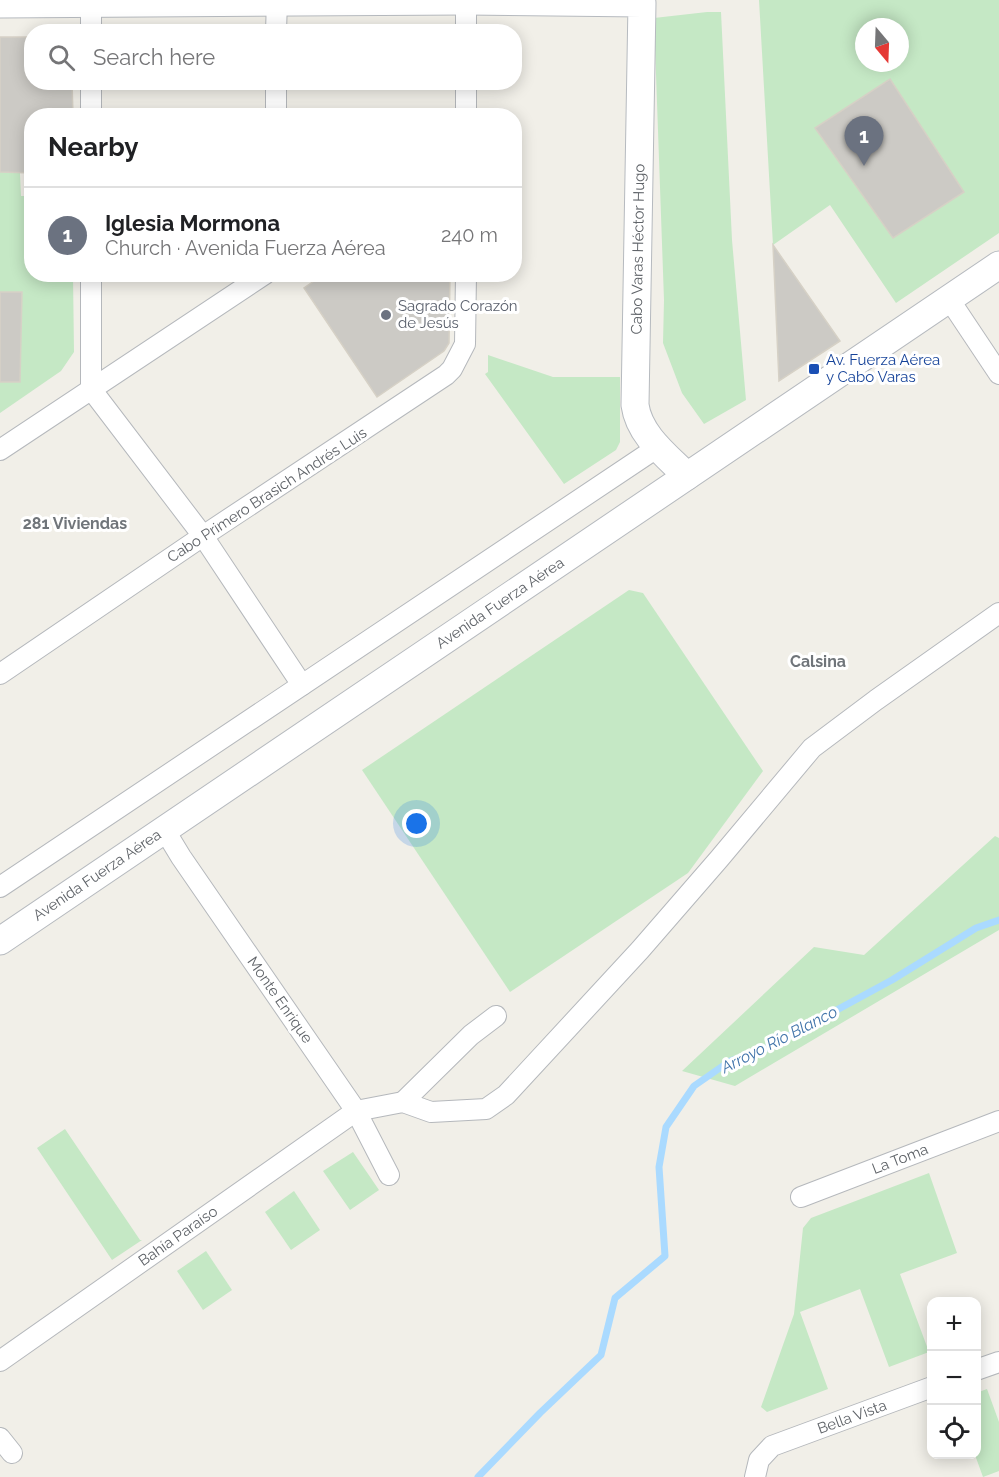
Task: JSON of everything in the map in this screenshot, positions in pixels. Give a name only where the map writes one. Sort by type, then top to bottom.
[{"type":"main road","points":[[0,4],[642,2]]},
{"type":"main road","name":"Cabo Varas Héctor Hugo","points":[[642,2],[635,405],[641,424],[658,447],[687,476]]},
{"type":"main road","name":"Avenida Fuerza Aérea","points":[[0,941],[999,265]]},
{"type":"street","points":[[466,1],[466,24]]},
{"type":"street","points":[[276,24],[277,2]]},
{"type":"street","points":[[91,3],[91,24]]},
{"type":"street","points":[[91,90],[91,108]]},
{"type":"street","points":[[276,90],[276,108]]},
{"type":"street","points":[[466,90],[466,108]]},
{"type":"street","points":[[91,282],[91,389],[203,536],[302,685]]},
{"type":"street","points":[[0,450],[253,282]]},
{"type":"street","name":"Cabo Primero Brasich Andrés Luis","points":[[0,674],[446,375],[452,369],[465,344],[466,282]]},
{"type":"street","points":[[949,299],[999,374]]},
{"type":"street","points":[[0,887],[658,447]]},
{"type":"street","points":[[356,1111],[403,1102],[431,1112],[486,1109],[506,1095],[640,950],[812,748],[999,613]]},
{"type":"street","name":"Monte Enrique","points":[[164,830],[356,1111],[389,1175]]},
{"type":"street","points":[[403,1102],[471,1035],[496,1016]]},
{"type":"street","name":"Bahía Paraíso","points":[[0,1361],[356,1111]]},
{"type":"street","name":"La Toma","points":[[801,1197],[999,1121]]},
{"type":"street","points":[[981,1368],[999,1362]]},
{"type":"street","name":"Bella Vista","points":[[754,1477],[759,1460],[772,1446],[927,1389]]},
{"type":"green space","points":[[759,0],[999,0],[999,233],[896,303],[830,205],[773,245]]},
{"type":"green space","points":[[721,12],[732,240],[746,400],[704,424],[682,393],[663,343],[664,300],[654,18]]},
{"type":"green space","points":[[0,172],[20,173],[21,196],[24,196],[24,282],[73,282],[74,352],[61,371],[0,413]]},
{"type":"green space","points":[[488,355],[553,377],[620,377],[620,442],[616,450],[564,484],[485,374],[488,372]]},
{"type":"green space","points":[[629,590],[643,593],[763,771],[688,873],[510,992],[362,770]]},
{"type":"green space","points":[[995,836],[999,838],[999,930],[735,1086],[682,1071],[814,947],[864,955]]},
{"type":"green space","points":[[65,1129],[142,1240],[112,1260],[37,1148]]},
{"type":"green space","points":[[353,1152],[379,1190],[350,1210],[323,1171]]},
{"type":"green space","points":[[929,1173],[957,1253],[900,1274],[927,1347],[927,1353],[889,1367],[860,1289],[800,1312],[828,1389],[767,1412],[761,1407],[794,1314],[803,1228],[811,1218]]},
{"type":"green space","points":[[294,1191],[320,1230],[291,1250],[265,1212]]},
{"type":"green space","points":[[206,1251],[232,1290],[203,1310],[177,1271]]},
{"type":"green space","points":[[987,1389],[999,1422],[999,1471],[983,1477],[976,1459],[981,1459],[981,1391]]},
{"type":"building","points":[[0,37],[24,37],[24,90],[72,90],[73,108],[24,108],[24,173],[0,172]]},
{"type":"building","points":[[890,79],[964,192],[893,238],[815,128]]},
{"type":"building","points":[[773,245],[840,341],[779,381]]},
{"type":"building","name":"Sagrado Corazón de Jesús","points":[[313,282],[450,282],[449,343],[444,351],[377,397],[304,288]]},
{"type":"building","points":[[0,292],[22,292],[20,382],[0,382]]},
{"type":"waterway","name":"Arroyo Río Blanco","points":[[478,1477],[601,1355],[615,1298],[665,1256],[659,1167],[666,1127],[694,1086],[730,1061],[763,1050],[892,980],[976,928],[999,920]]},
{"type":"place","name":"Iglesia Mormona","points":[[864,166]]},
{"type":"place","name":"Sagrado Corazón de Jesús","points":[[386,315]]},
{"type":"place","name":"Av. Fuerza Aérea y Cabo Varas","points":[[814,369]]},
{"type":"district","name":"281 Viviendas","points":[[75,523]]},
{"type":"district","name":"Calsina","points":[[818,661]]}]
